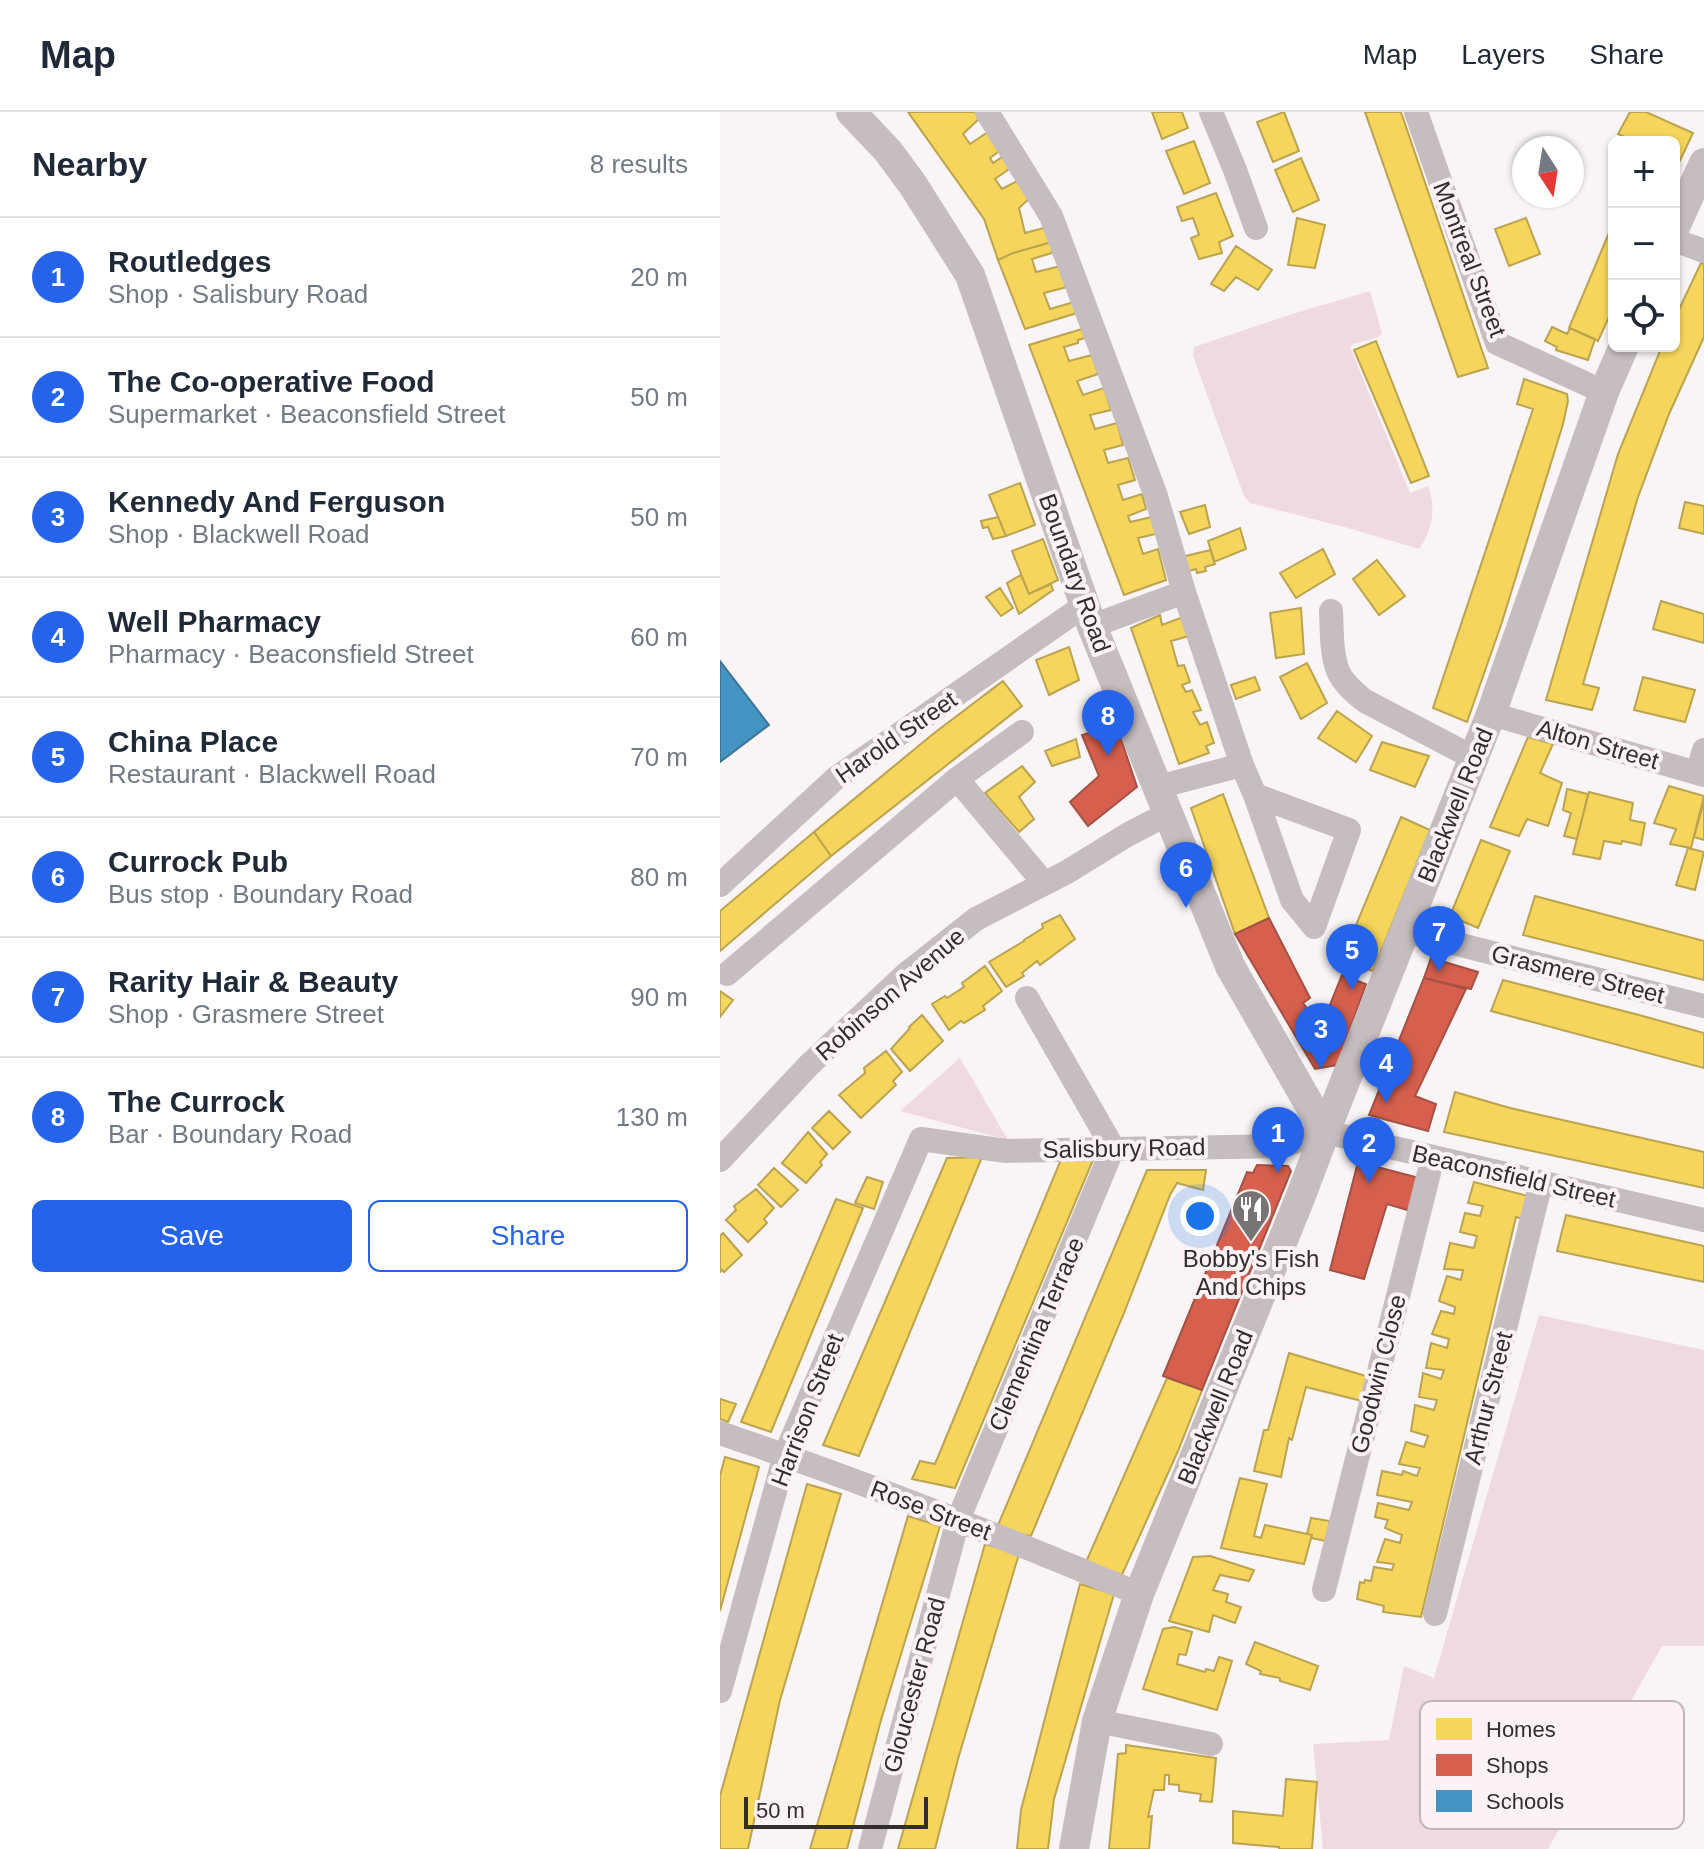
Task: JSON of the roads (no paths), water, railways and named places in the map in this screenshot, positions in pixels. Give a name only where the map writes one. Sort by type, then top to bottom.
[{"type":"street","name":"Boundary Road","points":[[851,112],[888,151],[913,185],[970,275],[1089,615],[1230,966],[1325,1132]]},
{"type":"street","points":[[987,112],[1051,216],[1156,496],[1184,592],[1242,765],[1292,900],[1314,927],[1349,830],[1255,795]]},
{"type":"street","points":[[1211,112],[1256,228]]},
{"type":"street","name":"Montreal Street","points":[[1416,112],[1497,343],[1604,392]]},
{"type":"street","points":[[1680,216],[1704,163]]},
{"type":"street","points":[[1680,242],[1704,251]]},
{"type":"street","name":"Blackwell Road","points":[[1074,1849],[1097,1721],[1139,1594],[1474,758],[1604,392],[1621,352]]},
{"type":"street","name":"Harold Street","points":[[720,885],[836,778],[1089,615],[1184,592]]},
{"type":"street","points":[[1331,611],[1339,672],[1352,690],[1365,701],[1474,758]]},
{"type":"street","name":"Alton Street","points":[[1491,714],[1702,766]]},
{"type":"street","points":[[727,974],[957,779],[1022,732]]},
{"type":"street","name":"Robinson Avenue","points":[[720,1160],[809,1065],[905,975],[976,919],[1067,872],[1127,835],[1163,800],[1242,765]]},
{"type":"street","points":[[957,779],[1044,883]]},
{"type":"street","name":"Grasmere Street","points":[[1405,931],[1704,1006]]},
{"type":"street","points":[[1027,998],[1113,1148]]},
{"type":"street","name":"Salisbury Road","points":[[921,1139],[1006,1151],[1282,1146],[1325,1132]]},
{"type":"street","name":"Beaconsfield Street","points":[[1325,1132],[1704,1220]]},
{"type":"street","name":"Harrison Street","points":[[720,1691],[785,1455],[921,1139]]},
{"type":"street","name":"Clementina Terrace","points":[[958,1520],[1113,1148]]},
{"type":"street","name":"Goodwin Close","points":[[1324,1590],[1433,1157]]},
{"type":"street","name":"Arthur Street","points":[[1435,1614],[1541,1182]]},
{"type":"street","name":"Rose Street","points":[[720,1433],[958,1520],[1139,1594]]},
{"type":"street","name":"Gloucester Road","points":[[870,1849],[958,1520]]},
{"type":"street","points":[[1097,1721],[1211,1744]]},
{"type":"place","name":"The Currock","points":[[1108,756]]},
{"type":"place","name":"Currock Pub","points":[[1186,908]]},
{"type":"place","name":"Rarity Hair & Beauty","points":[[1439,972]]},
{"type":"place","name":"China Place","points":[[1352,990]]},
{"type":"place","name":"Kennedy And Ferguson","points":[[1321,1069]]},
{"type":"place","name":"Well Pharmacy","points":[[1386,1103]]},
{"type":"place","name":"Routledges","points":[[1278,1173]]},
{"type":"place","name":"The Co-operative Food","points":[[1369,1183]]},
{"type":"place","name":"Bobby's Fish And Chips","points":[[1251,1243]]}]
